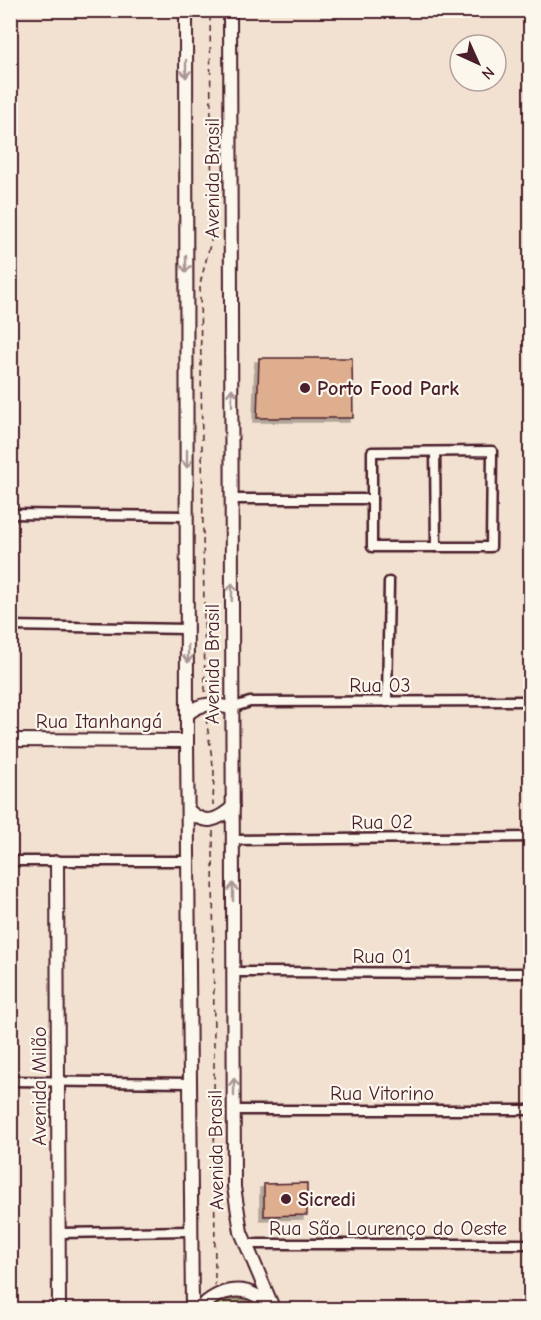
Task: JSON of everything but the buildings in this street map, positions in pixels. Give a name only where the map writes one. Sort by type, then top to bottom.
[{"type":"main road","name":"Avenida Brasil","points":[[186,10],[187,741],[192,1310]]},
{"type":"main road","name":"Avenida Brasil","points":[[230,10],[233,498],[231,708],[235,1204],[246,1244],[273,1310]]},
{"type":"main road","points":[[188,716],[199,705],[231,708]]},
{"type":"main road","name":"Rua Itanhangá","points":[[10,740],[187,741]]},
{"type":"main road","points":[[188,810],[201,820],[213,821],[233,807]]},
{"type":"main road","name":"Avenida Milão","points":[[57,862],[59,1310]]},
{"type":"main road","points":[[198,1310],[215,1295],[226,1290],[250,1292],[262,1298],[273,1310]]},
{"type":"street","points":[[492,451],[491,547],[372,547],[372,452],[435,452],[492,451]]},
{"type":"street","points":[[435,452],[436,547]]},
{"type":"street","points":[[233,498],[372,499]]},
{"type":"street","points":[[10,514],[187,516]]},
{"type":"street","points":[[387,702],[389,582]]},
{"type":"street","points":[[10,626],[188,629]]},
{"type":"street","name":"Rua 03","points":[[231,708],[250,702],[531,701]]},
{"type":"street","name":"Rua 02","points":[[233,840],[531,837]]},
{"type":"street","points":[[10,861],[189,861]]},
{"type":"street","name":"Rua 01","points":[[233,972],[531,973]]},
{"type":"street","points":[[10,1081],[190,1083]]},
{"type":"street","name":"Rua Vitorino","points":[[234,1110],[531,1110]]},
{"type":"street","points":[[59,1233],[191,1231]]},
{"type":"street","name":"Rua São Lourenço do Oeste","points":[[246,1244],[531,1244]]},
{"type":"path","points":[[210,10],[212,237],[201,284],[205,704],[214,772],[215,1295]]},
{"type":"green space","points":[[237,1299],[250,1302],[263,1309],[208,1310],[224,1301]]},
{"type":"place","name":"Porto Food Park","points":[[305,388]]},
{"type":"place","name":"Sicredi","points":[[286,1199]]}]
